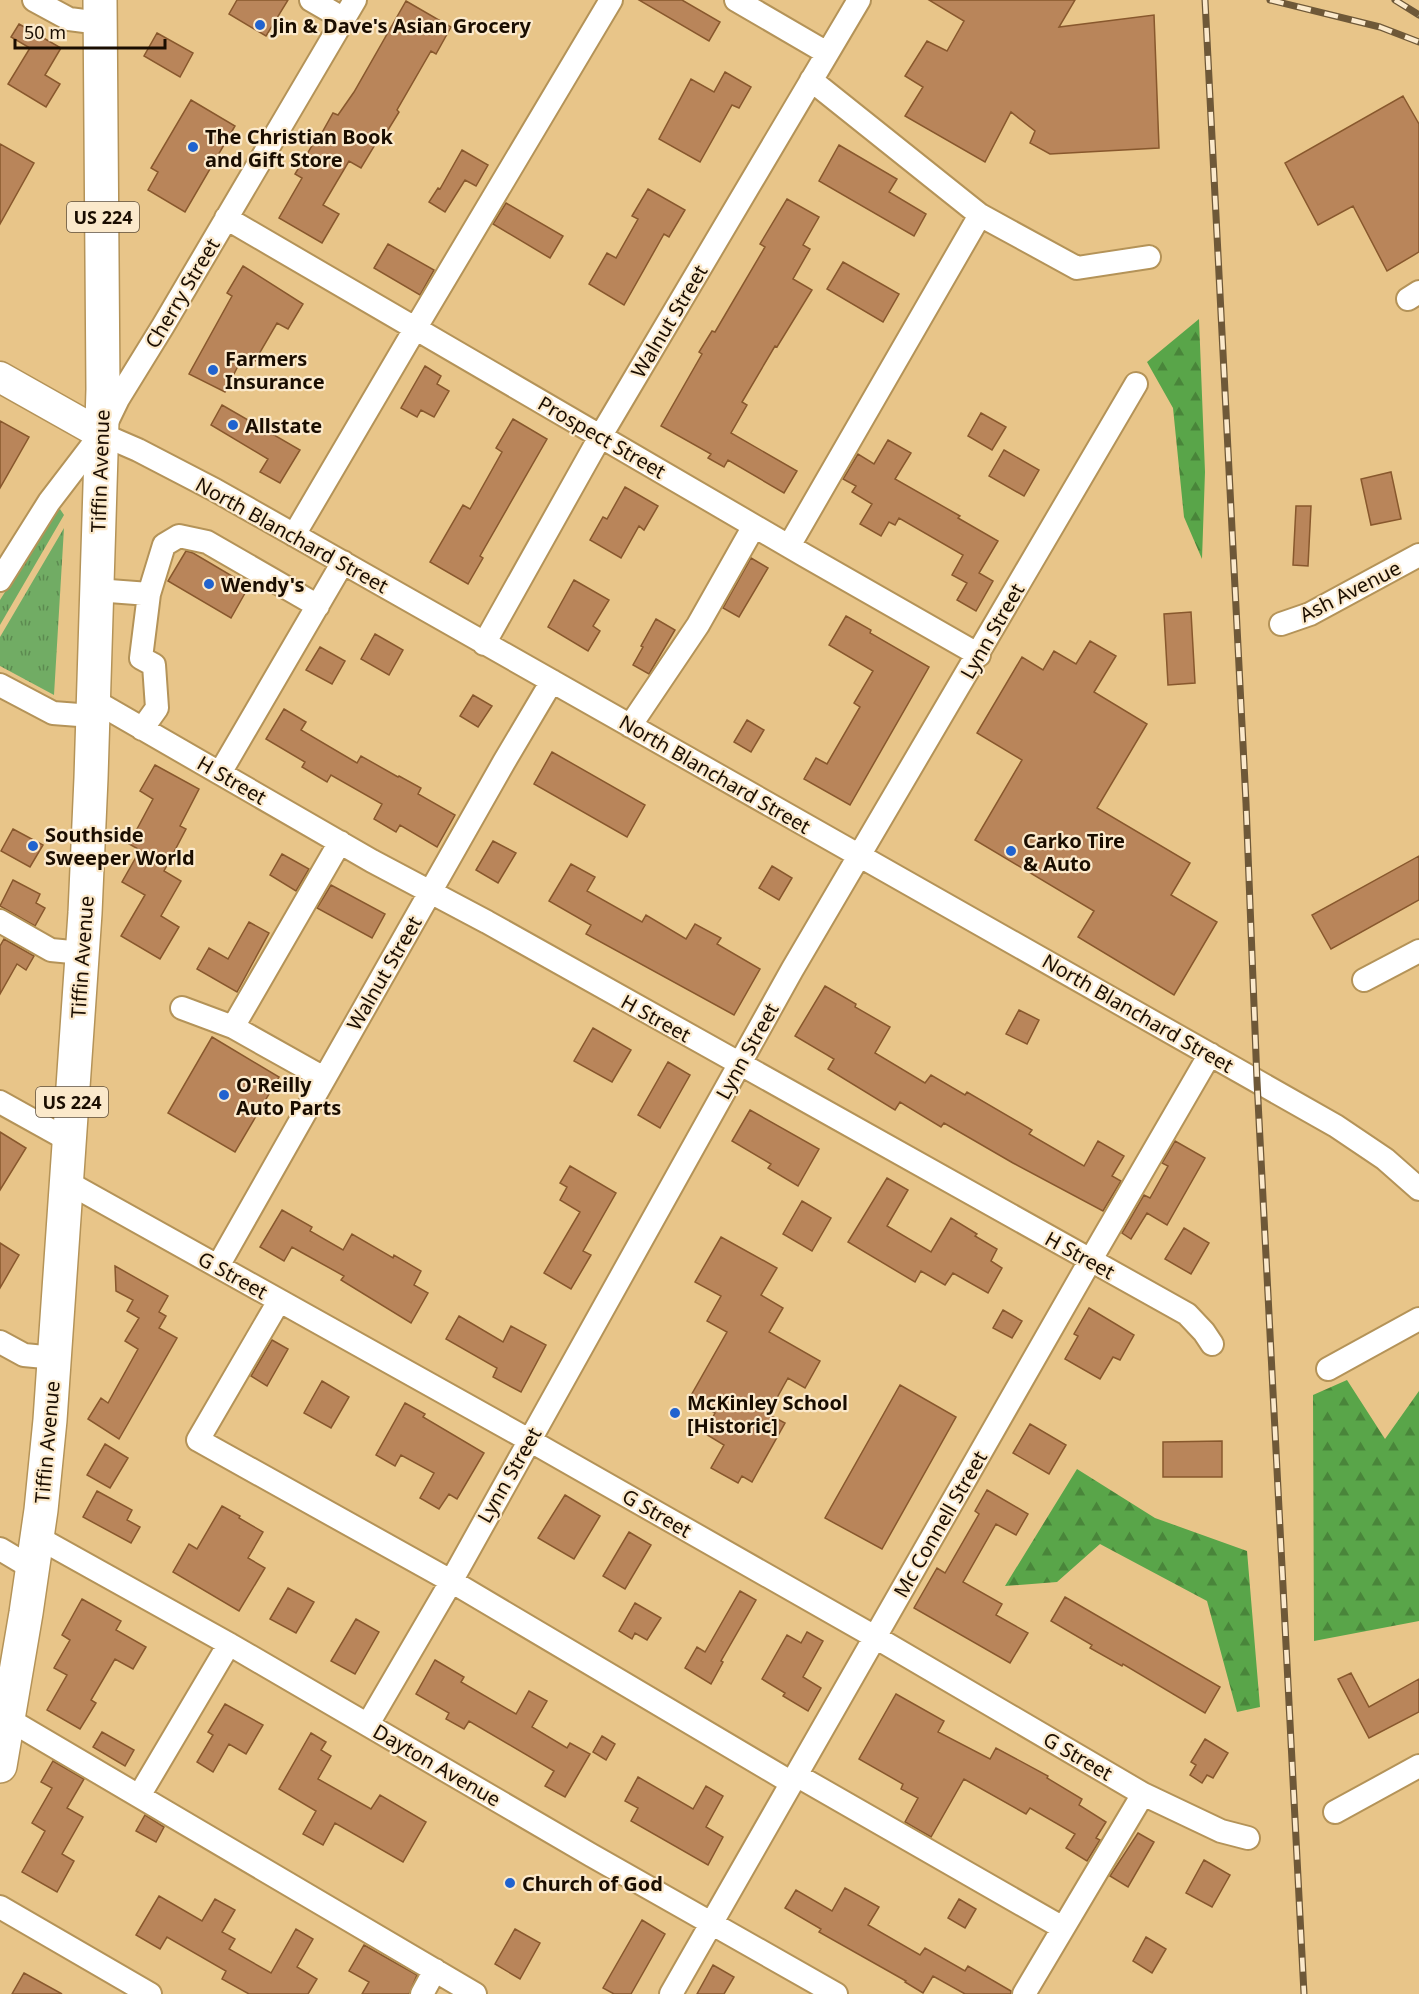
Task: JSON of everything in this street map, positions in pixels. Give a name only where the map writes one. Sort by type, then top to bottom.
[{"type":"highway","name":"Tiffin Avenue","points":[[0,1766],[37,1537],[50,1420],[82,953],[91,789],[101,434],[103,240],[100,12]]},
{"type":"main road","name":"North Blanchard Street","points":[[0,377],[101,434]]},
{"type":"street","points":[[34,0],[69,19],[100,12]]},
{"type":"street","points":[[311,0],[349,9]]},
{"type":"street","points":[[294,535],[611,0]]},
{"type":"street","points":[[736,0],[827,53]]},
{"type":"street","name":"Walnut Street","points":[[484,644],[600,437],[859,0]]},
{"type":"street","name":"Cherry Street","points":[[0,580],[49,502],[101,434],[118,399],[349,9]]},
{"type":"street","points":[[811,80],[980,214],[1077,268],[1149,258]]},
{"type":"street","points":[[789,546],[980,214]]},
{"type":"street","name":"Prospect Street","points":[[226,218],[978,655]]},
{"type":"street","name":"Lynn Street","points":[[368,1724],[451,1581],[739,1065],[1136,384]]},
{"type":"street","name":"North Blanchard Street","points":[[101,434],[138,450],[343,562],[1336,1126],[1385,1159],[1419,1189]]},
{"type":"street","points":[[630,726],[699,625],[754,526]]},
{"type":"street","points":[[142,729],[157,708],[153,665],[141,658],[148,594],[164,545],[178,536],[207,542],[318,606]]},
{"type":"street","name":"Ash Avenue","points":[[1281,624],[1319,609],[1419,555]]},
{"type":"street","points":[[220,773],[343,562]]},
{"type":"street","points":[[96,590],[148,594]]},
{"type":"street","name":"Walnut Street","points":[[218,1266],[552,681]]},
{"type":"street","points":[[0,685],[53,712],[92,708]]},
{"type":"street","name":"H Street","points":[[92,708],[142,729],[340,842],[1187,1314],[1212,1344]]},
{"type":"street","points":[[234,1027],[340,842]]},
{"type":"street","points":[[0,921],[51,950],[82,953]]},
{"type":"street","points":[[1364,980],[1419,951]]},
{"type":"street","points":[[182,1008],[234,1027],[324,1078]]},
{"type":"street","name":"Mc Connell Street","points":[[671,1994],[1210,1054]]},
{"type":"street","points":[[0,1102],[70,1141]]},
{"type":"street","name":"G Street","points":[[67,1182],[529,1440],[875,1637],[1143,1794],[1221,1831],[1248,1838]]},
{"type":"street","points":[[279,1300],[198,1440],[451,1581],[794,1779],[1063,1928]]},
{"type":"street","points":[[1328,1369],[1419,1319]]},
{"type":"street","points":[[0,1342],[24,1355],[55,1358]]},
{"type":"street","name":"Dayton Avenue","points":[[37,1537],[229,1644],[836,1994]]},
{"type":"street","points":[[0,1549],[32,1568]]},
{"type":"street","points":[[139,1796],[229,1644]]},
{"type":"street","points":[[8,1719],[476,1994]]},
{"type":"street","points":[[1335,1812],[1419,1766]]},
{"type":"street","points":[[1024,1994],[1143,1794]]},
{"type":"street","points":[[0,1907],[150,1994]]},
{"type":"street","points":[[422,1994],[435,1971]]},
{"type":"green space","points":[[1199,319],[1205,472],[1202,559],[1184,517],[1173,408],[1147,362]]},
{"type":"green space","points":[[60,509],[64,515],[0,625],[0,600],[56,510]]},
{"type":"green space","points":[[64,528],[54,695],[0,666],[0,637]]},
{"type":"green space","points":[[1347,1380],[1385,1439],[1419,1391],[1419,1621],[1314,1641],[1313,1395]]},
{"type":"green space","points":[[1077,1469],[1155,1518],[1247,1551],[1260,1707],[1237,1712],[1207,1601],[1100,1544],[1057,1582],[1005,1586]]},
{"type":"building","name":"Jin & Dave's Asian Grocery","points":[[237,0],[288,0],[266,36],[229,14]]},
{"type":"building","points":[[639,0],[682,0],[720,22],[709,41]]},
{"type":"building","points":[[929,0],[1075,0],[1059,27],[1154,15],[1159,148],[1050,154],[1030,143],[1035,131],[1011,112],[985,162],[905,116],[923,87],[905,76],[927,41],[947,51],[964,21]]},
{"type":"building","points":[[406,1],[451,27],[436,54],[431,51],[397,110],[399,112],[385,135],[382,133],[361,168],[349,161],[323,205],[339,214],[322,243],[279,218],[302,178],[295,174],[333,113],[338,115],[354,92]]},
{"type":"building","points":[[19,24],[61,48],[45,75],[60,84],[46,107],[8,84],[30,48],[11,37]]},
{"type":"building","points":[[157,33],[193,53],[180,77],[144,56]]},
{"type":"building","points":[[725,72],[751,87],[739,108],[732,105],[700,162],[659,139],[691,79],[714,92]]},
{"type":"building","points":[[1403,96],[1419,124],[1419,252],[1387,271],[1353,206],[1318,225],[1285,163]]},
{"type":"building","name":"The Christian Book and Gift Store","points":[[191,100],[235,126],[185,212],[148,190],[158,172],[151,168]]},
{"type":"building","points":[[0,144],[34,163],[0,224]]},
{"type":"building","points":[[839,145],[897,179],[889,192],[926,214],[914,236],[819,181]]},
{"type":"building","points":[[462,150],[488,165],[476,186],[465,180],[445,212],[429,202],[438,188],[440,189]]},
{"type":"building","points":[[648,189],[685,210],[669,237],[664,234],[624,305],[589,284],[607,253],[616,258],[638,219],[632,216]]},
{"type":"building","points":[[787,199],[819,217],[803,245],[810,249],[793,279],[812,290],[742,402],[747,405],[731,433],[797,471],[784,493],[728,460],[724,467],[708,458],[711,454],[661,426],[702,354],[699,352],[712,331],[715,332],[765,247],[760,244]]},
{"type":"building","points":[[506,203],[563,236],[550,258],[493,224]]},
{"type":"building","points":[[388,244],[434,270],[420,295],[374,268]]},
{"type":"building","points":[[843,262],[899,294],[883,322],[827,289]]},
{"type":"building","points":[[243,266],[303,304],[288,329],[277,323],[255,361],[244,354],[225,392],[189,374],[232,296],[227,293]]},
{"type":"building","points":[[425,366],[441,376],[437,384],[449,391],[434,417],[421,410],[417,417],[401,408]]},
{"type":"building","points":[[222,405],[300,450],[280,483],[260,472],[268,459],[211,425]]},
{"type":"building","points":[[981,413],[1006,427],[992,450],[968,436]]},
{"type":"building","points":[[513,419],[547,439],[480,556],[483,558],[468,584],[430,562],[463,505],[470,509],[502,452],[496,448]]},
{"type":"building","points":[[0,421],[29,437],[0,488]]},
{"type":"building","points":[[888,440],[911,453],[895,479],[960,516],[958,518],[998,541],[979,573],[993,581],[976,611],[957,600],[967,583],[952,575],[963,555],[899,518],[895,525],[889,522],[881,536],[860,524],[872,504],[852,492],[856,486],[843,479],[858,454],[874,464]]},
{"type":"building","points":[[1004,450],[1039,470],[1024,496],[989,476]]},
{"type":"building","points":[[1391,472],[1401,519],[1371,525],[1361,479]]},
{"type":"building","points":[[625,487],[658,506],[644,530],[639,526],[621,558],[590,540],[603,517],[607,519]]},
{"type":"building","points":[[1296,506],[1311,506],[1308,566],[1293,565]]},
{"type":"building","name":"Wendy's","points":[[186,551],[249,586],[231,618],[168,581]]},
{"type":"building","points":[[751,558],[768,568],[739,617],[723,608]]},
{"type":"building","points":[[574,580],[609,600],[593,626],[600,631],[588,651],[548,627]]},
{"type":"building","points":[[1191,612],[1195,683],[1168,685],[1164,614]]},
{"type":"building","points":[[846,616],[871,630],[870,633],[929,667],[850,805],[804,779],[816,758],[827,764],[860,707],[854,703],[873,671],[829,645]]},
{"type":"building","points":[[656,619],[675,630],[649,674],[633,665]]},
{"type":"building","points":[[375,634],[403,650],[389,675],[361,659]]},
{"type":"building","points":[[1090,641],[1116,656],[1094,692],[1147,724],[1097,808],[1190,863],[1171,895],[1217,922],[1174,995],[1078,937],[1094,911],[975,840],[1022,760],[977,733],[1022,657],[1043,670],[1054,651],[1076,664]]},
{"type":"building","points":[[320,647],[345,661],[332,684],[306,670]]},
{"type":"building","points":[[473,695],[492,706],[478,727],[460,716]]},
{"type":"building","points":[[284,709],[306,722],[301,730],[357,763],[361,756],[421,788],[418,794],[455,815],[437,847],[400,825],[396,832],[374,819],[382,804],[331,775],[327,782],[302,767],[305,762],[266,739]]},
{"type":"building","points":[[747,720],[764,730],[751,752],[734,742]]},
{"type":"building","points":[[552,752],[645,805],[627,837],[534,784]]},
{"type":"building","points":[[155,765],[199,789],[180,826],[186,829],[164,871],[181,881],[161,916],[179,927],[160,959],[121,936],[145,895],[122,882],[140,850],[129,844],[153,799],[140,791]]},
{"type":"building","points":[[13,829],[43,845],[30,867],[1,851]]},
{"type":"building","points":[[493,841],[516,853],[498,883],[476,870]]},
{"type":"building","points":[[282,854],[309,869],[296,891],[270,875]]},
{"type":"building","points":[[1419,856],[1419,900],[1331,949],[1312,915]]},
{"type":"building","points":[[571,864],[595,877],[587,891],[642,922],[646,915],[686,939],[695,924],[721,938],[717,944],[760,969],[734,1015],[586,934],[591,925],[549,901]]},
{"type":"building","points":[[772,866],[792,878],[779,900],[759,888]]},
{"type":"building","points":[[13,880],[40,894],[36,903],[45,908],[35,926],[0,906]]},
{"type":"building","points":[[331,885],[385,914],[372,938],[317,908]]},
{"type":"building","points":[[249,922],[269,933],[237,992],[197,969],[209,948],[228,959]]},
{"type":"building","points":[[4,939],[34,956],[26,970],[17,964],[0,994],[0,946]]},
{"type":"building","points":[[825,986],[890,1027],[875,1053],[925,1083],[931,1075],[965,1095],[967,1092],[1032,1130],[1029,1134],[1084,1166],[1098,1141],[1124,1156],[1112,1176],[1121,1181],[1103,1211],[944,1123],[941,1127],[900,1102],[895,1110],[828,1069],[834,1059],[795,1036]]},
{"type":"building","points":[[1019,1010],[1039,1020],[1027,1044],[1006,1034]]},
{"type":"building","points":[[593,1028],[631,1050],[612,1082],[574,1061]]},
{"type":"building","name":"O'Reilly Auto Parts","points":[[212,1037],[279,1077],[235,1152],[168,1113]]},
{"type":"building","points":[[668,1062],[690,1075],[660,1128],[638,1115]]},
{"type":"building","points":[[750,1110],[819,1149],[798,1186],[768,1168],[771,1164],[732,1141]]},
{"type":"building","points":[[0,1132],[26,1148],[0,1190]]},
{"type":"building","points":[[1175,1141],[1205,1158],[1167,1225],[1147,1213],[1131,1239],[1122,1233],[1144,1195],[1150,1198],[1168,1166],[1162,1163]]},
{"type":"building","points":[[570,1166],[616,1193],[583,1251],[591,1255],[571,1289],[544,1273],[580,1212],[560,1200],[567,1187],[560,1183]]},
{"type":"building","points":[[887,1178],[908,1190],[887,1226],[931,1252],[951,1218],[997,1249],[991,1261],[1002,1268],[988,1293],[953,1273],[945,1285],[921,1271],[915,1282],[848,1242]]},
{"type":"building","points":[[802,1201],[831,1218],[812,1251],[783,1234]]},
{"type":"building","points":[[282,1210],[312,1227],[310,1231],[343,1250],[352,1234],[421,1271],[414,1285],[428,1293],[411,1323],[341,1280],[344,1276],[292,1247],[284,1261],[260,1247]]},
{"type":"building","points":[[1184,1228],[1209,1243],[1191,1274],[1165,1259]]},
{"type":"building","points":[[721,1237],[777,1268],[761,1295],[783,1308],[769,1332],[820,1361],[805,1388],[788,1378],[768,1414],[785,1423],[752,1482],[742,1476],[738,1483],[711,1468],[724,1445],[704,1433],[715,1413],[689,1399],[727,1332],[707,1321],[721,1296],[695,1282]]},
{"type":"building","points":[[0,1243],[19,1255],[0,1288]]},
{"type":"building","points":[[115,1266],[168,1296],[159,1312],[166,1316],[159,1328],[177,1338],[119,1439],[88,1419],[101,1398],[108,1403],[138,1349],[125,1341],[139,1318],[127,1311],[133,1300],[116,1291]]},
{"type":"building","points":[[1089,1308],[1134,1335],[1120,1360],[1113,1357],[1100,1379],[1065,1359],[1078,1336],[1074,1334]]},
{"type":"building","points":[[1003,1310],[1022,1321],[1012,1338],[993,1328]]},
{"type":"building","points":[[459,1316],[503,1342],[511,1326],[546,1345],[521,1392],[493,1377],[497,1368],[446,1339]]},
{"type":"building","points":[[272,1340],[288,1349],[267,1386],[251,1376]]},
{"type":"building","points":[[322,1381],[349,1397],[331,1428],[304,1413]]},
{"type":"building","points":[[900,1385],[956,1417],[882,1549],[825,1518]]},
{"type":"building","points":[[405,1403],[425,1414],[423,1417],[484,1453],[457,1499],[449,1494],[439,1509],[420,1498],[434,1473],[401,1455],[395,1466],[376,1455]]},
{"type":"building","points":[[1030,1424],[1066,1445],[1049,1474],[1013,1453]]},
{"type":"building","points":[[1222,1441],[1222,1477],[1163,1477],[1163,1442]]},
{"type":"building","points":[[105,1444],[128,1458],[110,1488],[87,1475]]},
{"type":"building","points":[[987,1490],[1028,1514],[1016,1535],[996,1524],[963,1582],[1002,1604],[996,1615],[1028,1633],[1010,1663],[914,1608],[937,1568],[945,1573],[979,1514],[975,1511]]},
{"type":"building","points":[[97,1491],[132,1510],[127,1520],[140,1527],[131,1543],[83,1517]]},
{"type":"building","points":[[565,1495],[600,1516],[574,1559],[538,1538]]},
{"type":"building","points":[[222,1506],[263,1532],[248,1558],[265,1568],[239,1611],[173,1572],[189,1544],[197,1549]]},
{"type":"building","points":[[629,1532],[651,1545],[625,1589],[603,1576]]},
{"type":"building","points":[[288,1588],[314,1602],[296,1633],[270,1619]]},
{"type":"building","points":[[740,1591],[756,1600],[721,1661],[723,1662],[711,1684],[685,1668],[697,1647],[705,1652]]},
{"type":"building","points":[[1065,1597],[1220,1687],[1205,1713],[1123,1664],[1122,1666],[1090,1648],[1092,1645],[1051,1621]]},
{"type":"building","points":[[82,1599],[121,1621],[116,1630],[146,1647],[133,1669],[115,1659],[91,1700],[96,1703],[80,1729],[47,1710],[67,1675],[54,1668],[70,1640],[62,1635]]},
{"type":"building","points":[[635,1603],[661,1618],[647,1640],[635,1633],[632,1639],[619,1631]]},
{"type":"building","points":[[356,1619],[379,1632],[355,1674],[331,1661]]},
{"type":"building","points":[[807,1632],[823,1641],[803,1677],[821,1688],[808,1711],[783,1696],[785,1693],[762,1679],[787,1635],[801,1643]]},
{"type":"building","points":[[435,1660],[464,1677],[461,1682],[516,1714],[529,1691],[547,1701],[532,1727],[567,1748],[570,1743],[590,1754],[565,1797],[545,1786],[554,1771],[469,1721],[464,1729],[446,1719],[449,1713],[416,1694]]},
{"type":"building","points":[[1351,1673],[1369,1707],[1419,1679],[1419,1712],[1369,1738],[1338,1679]]},
{"type":"building","points":[[896,1694],[944,1721],[938,1732],[990,1759],[996,1748],[1048,1776],[1047,1778],[1082,1799],[1079,1805],[1106,1822],[1096,1838],[1100,1840],[1087,1861],[1066,1848],[1075,1834],[1030,1808],[1026,1814],[964,1779],[931,1837],[905,1822],[918,1798],[901,1789],[903,1784],[859,1759]]},
{"type":"building","points":[[225,1704],[263,1725],[246,1754],[229,1744],[213,1772],[197,1762],[213,1735],[208,1732]]},
{"type":"building","points":[[102,1732],[134,1750],[125,1766],[93,1747]]},
{"type":"building","points":[[311,1733],[326,1742],[321,1750],[331,1756],[318,1779],[371,1809],[380,1795],[426,1822],[403,1862],[335,1823],[323,1845],[303,1834],[316,1811],[279,1789]]},
{"type":"building","points":[[602,1736],[615,1744],[606,1760],[593,1752]]},
{"type":"building","points":[[1205,1739],[1228,1753],[1213,1778],[1207,1775],[1202,1783],[1190,1775],[1196,1765],[1191,1762]]},
{"type":"building","points":[[53,1761],[84,1779],[67,1808],[83,1817],[62,1854],[74,1861],[57,1892],[22,1872],[45,1831],[32,1823],[52,1788],[41,1782]]},
{"type":"building","points":[[638,1777],[693,1809],[706,1786],[723,1796],[706,1827],[723,1837],[708,1865],[631,1821],[638,1808],[625,1801]]},
{"type":"building","points":[[145,1815],[164,1827],[156,1842],[136,1831]]},
{"type":"building","points":[[1138,1833],[1154,1842],[1128,1887],[1110,1876]]},
{"type":"building","points":[[1204,1860],[1230,1875],[1212,1907],[1186,1893]]},
{"type":"building","points":[[845,1888],[879,1907],[868,1925],[920,1955],[925,1948],[965,1971],[968,1966],[1011,1991],[1011,1994],[965,1994],[933,1976],[923,1993],[819,1932],[821,1929],[785,1908],[796,1890],[832,1911]]},
{"type":"building","points":[[159,1896],[202,1921],[215,1899],[235,1910],[222,1932],[235,1939],[229,1949],[271,1973],[296,1929],[313,1939],[297,1967],[317,1979],[308,1994],[249,1994],[222,1979],[226,1971],[167,1937],[160,1949],[136,1935]]},
{"type":"building","points":[[959,1899],[976,1909],[965,1928],[948,1918]]},
{"type":"building","points":[[642,1920],[665,1934],[631,1994],[614,1994],[603,1988]]},
{"type":"building","points":[[515,1929],[540,1943],[520,1979],[495,1964]]},
{"type":"building","points":[[1146,1937],[1166,1949],[1152,1973],[1133,1961]]},
{"type":"building","points":[[364,1945],[417,1975],[409,1994],[362,1994],[369,1982],[349,1971]]},
{"type":"building","points":[[713,1965],[734,1977],[724,1994],[697,1994]]},
{"type":"building","points":[[24,1973],[62,1994],[12,1994]]},
{"type":"railway","points":[[1205,0],[1304,1994]]},
{"type":"railway","points":[[1270,0],[1380,27],[1419,42]]},
{"type":"railway","points":[[1395,0],[1419,15]]},
{"type":"place","name":"Jin & Dave's Asian Grocery","points":[[260,25]]},
{"type":"place","name":"The Christian Book and Gift Store","points":[[193,147]]},
{"type":"place","name":"Farmers Insurance","points":[[213,370]]},
{"type":"place","name":"Allstate","points":[[233,425]]},
{"type":"place","name":"Wendy's","points":[[209,584]]},
{"type":"place","name":"Southside Sweeper World","points":[[33,846]]},
{"type":"place","name":"Carko Tire & Auto","points":[[1011,851]]},
{"type":"place","name":"O'Reilly Auto Parts","points":[[224,1095]]},
{"type":"place","name":"McKinley School [Historic]","points":[[675,1413]]},
{"type":"place","name":"Church of God","points":[[510,1883]]}]
